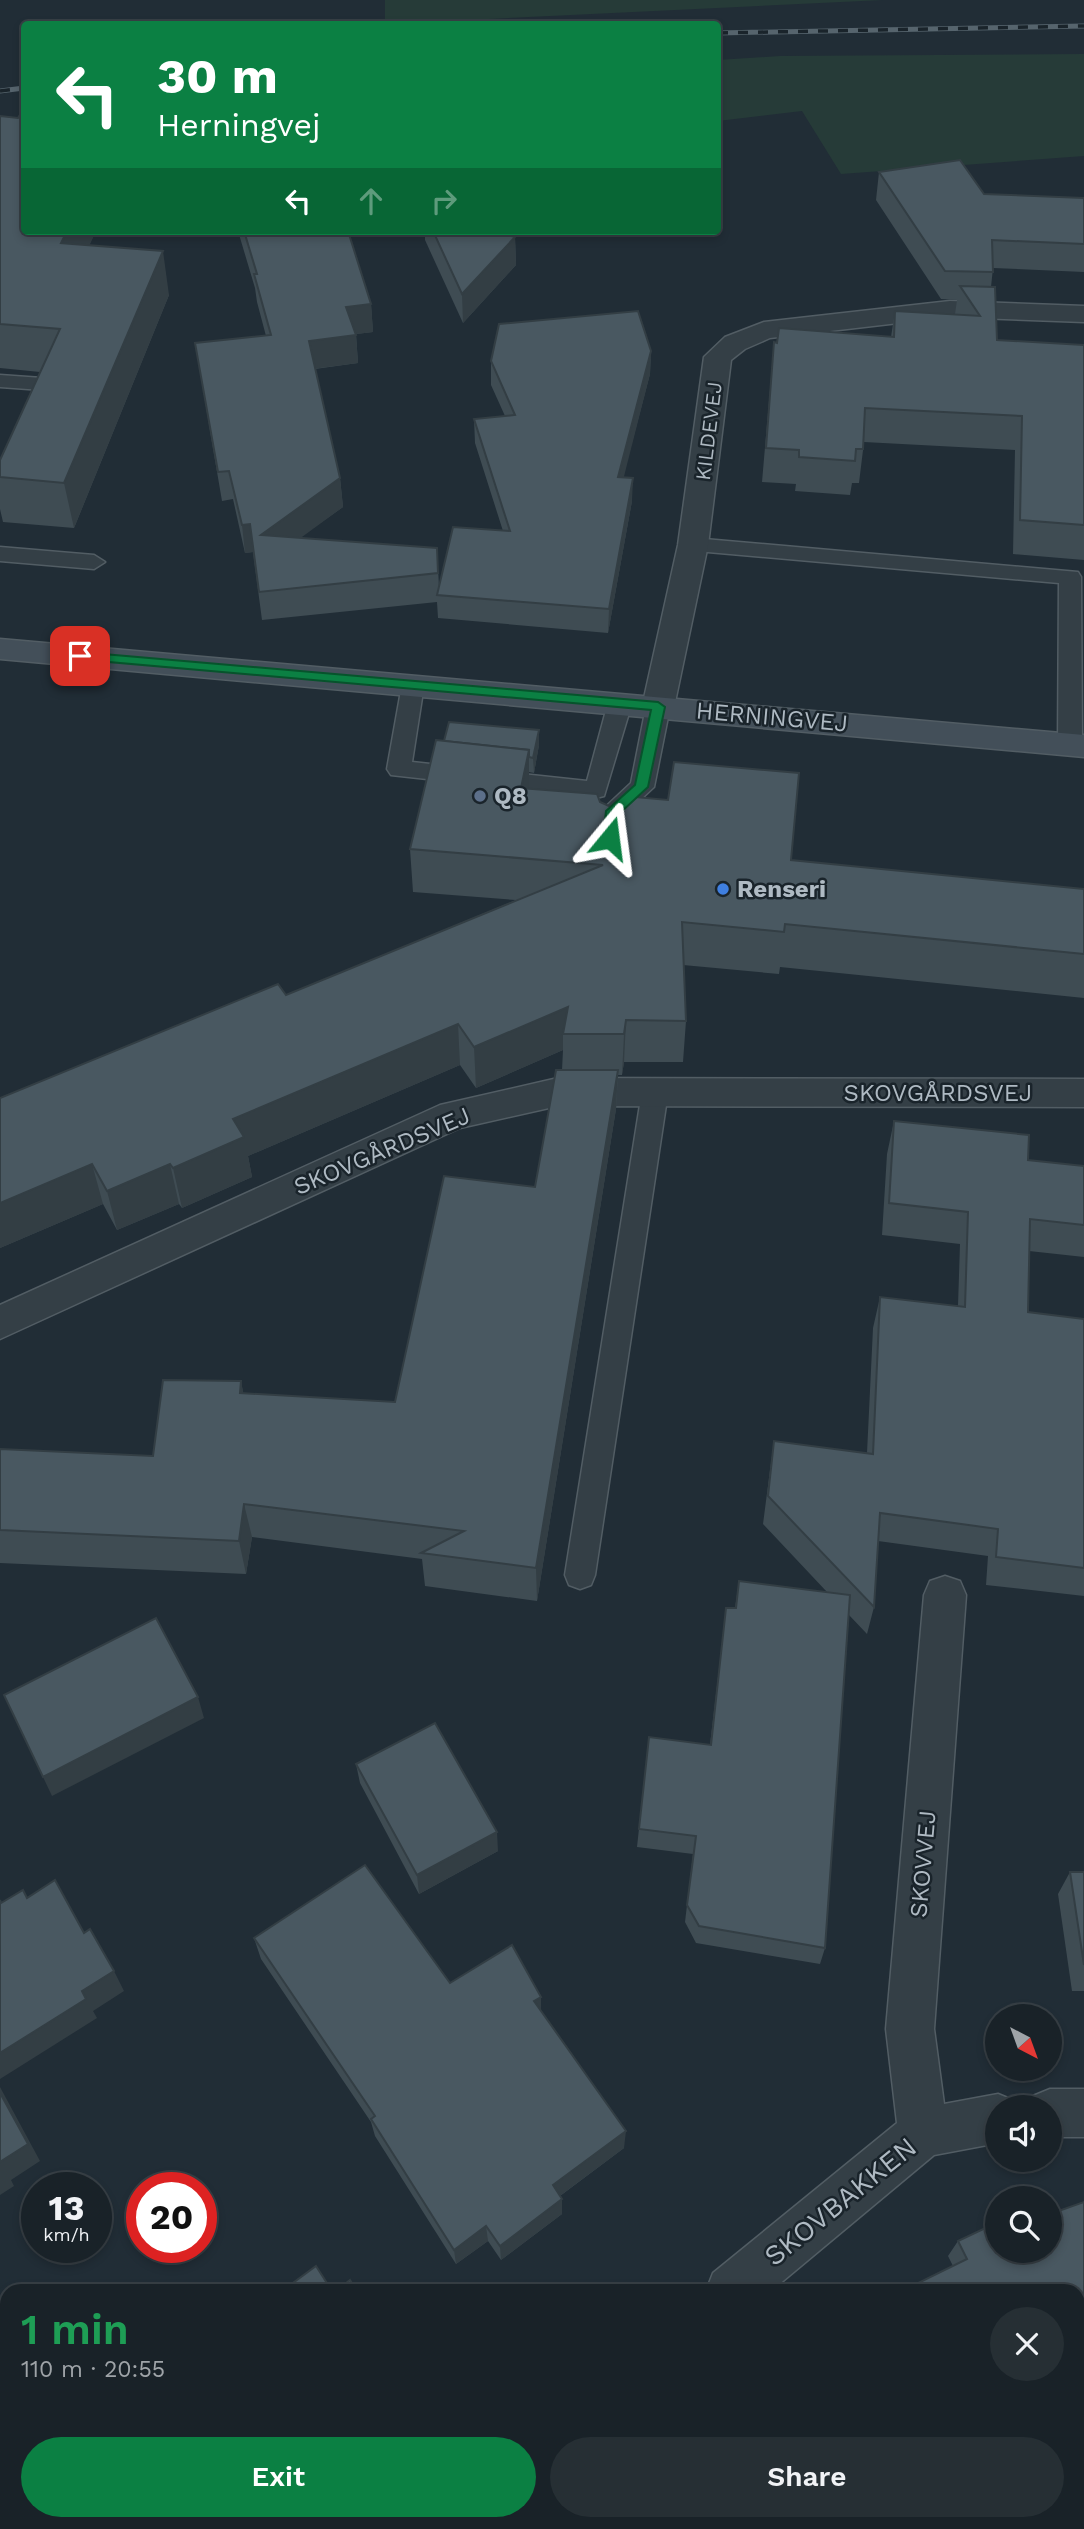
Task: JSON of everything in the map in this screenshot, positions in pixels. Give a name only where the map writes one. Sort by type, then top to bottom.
[{"type":"street","name":"KILDEVEJ","points":[[658,707],[694,545],[718,357],[735,343],[764,330],[950,309],[1084,314]]},
{"type":"street","name":"HERNINGVEJ","points":[[0,649],[1077,746]]},
{"type":"street","name":"SKOVGÅRDSVEJ","points":[[0,1323],[453,1115],[558,1092],[1084,1093]]},
{"type":"street","name":"SKOVVEJ","points":[[923,2133],[909,2029],[945,1595]]},
{"type":"street","points":[[1062,2113],[1084,2113]]},
{"type":"street","name":"SKOVBAKKEN","points":[[740,2284],[923,2133],[985,2121]]},
{"type":"lane","points":[[0,381],[42,384]]},
{"type":"lane","points":[[694,545],[1070,577],[1077,746]]},
{"type":"lane","points":[[0,554],[94,562]]},
{"type":"lane","points":[[413,685],[400,769],[596,790],[620,703]]},
{"type":"lane","points":[[610,838],[613,811],[642,787],[658,707]]},
{"type":"lane","points":[[580,1575],[655,1092]]},
{"type":"green space","points":[[385,0],[883,0],[447,21],[385,21]]},
{"type":"green space","points":[[1084,54],[1084,156],[841,174],[802,111],[721,121],[721,60],[780,56]]},
{"type":"building","points":[[21,113],[21,235],[65,235],[61,243],[163,251],[64,483],[0,477],[0,460],[60,329],[0,324],[0,116],[18,118]]},
{"type":"building","points":[[960,160],[984,194],[1084,198],[1084,244],[992,240],[993,272],[945,271],[879,172]]},
{"type":"building","points":[[245,235],[349,235],[371,304],[346,307],[356,335],[309,341],[340,478],[261,535],[437,548],[438,573],[259,592],[250,524],[242,525],[229,471],[218,472],[195,343],[271,335],[254,274],[257,274]]},
{"type":"building","points":[[435,235],[515,237],[462,294]]},
{"type":"building","points":[[960,286],[995,287],[997,340],[1084,345],[1084,525],[1020,520],[1022,416],[865,408],[863,449],[856,449],[855,461],[799,457],[799,450],[766,448],[774,342],[777,343],[779,328],[894,337],[895,311],[980,316]]},
{"type":"building","points":[[638,311],[651,351],[618,477],[633,478],[609,609],[437,595],[453,527],[510,531],[474,419],[515,415],[491,361],[499,324]]},
{"type":"building","points":[[449,722],[539,730],[533,758],[529,757],[529,750],[444,741]]},
{"type":"building","points":[[436,740],[529,750],[521,788],[597,794],[600,802],[611,807],[622,804],[624,796],[668,800],[674,762],[799,773],[791,860],[1084,889],[1084,954],[785,924],[784,932],[682,922],[686,1021],[626,1020],[624,1034],[563,1034],[568,1007],[474,1047],[458,1024],[233,1119],[244,1137],[173,1168],[170,1164],[107,1191],[92,1164],[0,1203],[0,1098],[278,984],[286,995],[603,865],[410,849]]},
{"type":"building","points":[[556,1070],[618,1070],[536,1568],[421,1553],[464,1531],[244,1504],[239,1541],[0,1530],[0,1449],[153,1456],[163,1380],[241,1381],[240,1393],[395,1402],[444,1176],[535,1187]]},
{"type":"building","points":[[894,1121],[1029,1135],[1028,1160],[1084,1166],[1084,1225],[1030,1219],[1028,1312],[1084,1319],[1084,1568],[996,1557],[998,1529],[880,1513],[874,1607],[768,1496],[774,1441],[873,1454],[880,1297],[965,1307],[968,1212],[889,1203]]},
{"type":"building","points":[[739,1581],[850,1595],[825,1948],[699,1926],[687,1905],[696,1836],[639,1829],[649,1737],[711,1745],[726,1608],[736,1608]]},
{"type":"building","points":[[156,1618],[198,1697],[43,1777],[4,1695]]},
{"type":"building","points":[[435,1723],[497,1832],[417,1875],[356,1764]]},
{"type":"building","points":[[365,1865],[450,1983],[512,1945],[541,1997],[534,2001],[626,2131],[553,2185],[562,2199],[500,2246],[486,2226],[454,2250],[371,2119],[375,2116],[254,1938]]},
{"type":"building","points":[[1070,1872],[1084,1872],[1084,1965]]},
{"type":"building","points":[[55,1880],[84,1933],[90,1929],[114,1971],[82,1991],[86,1999],[0,2053],[0,1900],[1,1903],[23,1890],[27,1898]]},
{"type":"building","points":[[0,2093],[28,2144],[0,2162]]},
{"type":"building","points":[[1084,2202],[1084,2284],[916,2284],[967,2259],[958,2241],[985,2228],[985,2263],[1062,2263],[1062,2210]]},
{"type":"building","points":[[316,2266],[328,2284],[292,2284]]},
{"type":"railway","points":[[721,33],[1084,26]]},
{"type":"railway","points":[[0,91],[21,88]]},
{"type":"place","name":"Q8","points":[[480,796]]},
{"type":"place","name":"Renseri","points":[[723,889]]},
{"type":"route","points":[[80,656],[658,707],[642,787],[613,811],[610,838]]}]
